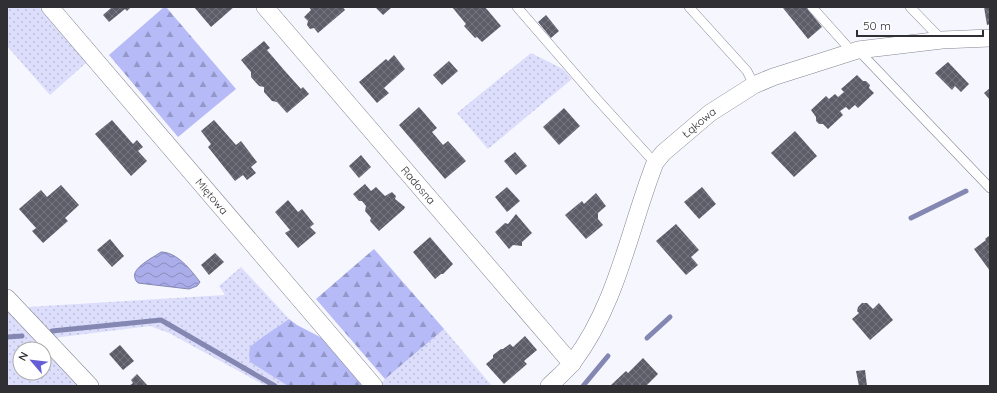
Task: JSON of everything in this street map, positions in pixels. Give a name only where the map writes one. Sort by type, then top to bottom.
[{"type":"street","name":"Miętowa","points":[[50,7],[374,386]]},
{"type":"street","name":"Radosna","points":[[265,7],[572,364]]},
{"type":"street","name":"Łąkowa","points":[[549,386],[572,364],[585,345],[605,309],[622,263],[655,162],[710,113],[754,85],[773,77],[854,51],[942,40],[990,38]]},
{"type":"street","points":[[7,298],[90,386]]},
{"type":"lane","points":[[517,7],[596,98],[655,162]]},
{"type":"lane","points":[[689,7],[747,71],[754,85]]},
{"type":"lane","points":[[812,7],[842,40],[990,188]]},
{"type":"lane","points":[[910,7],[942,40]]},
{"type":"shaded area","points":[[7,7],[39,7],[87,62],[50,95],[7,46]]},
{"type":"shaded area","points":[[531,53],[563,69],[572,79],[488,149],[457,113]]},
{"type":"shaded area","points":[[241,267],[289,319],[273,332],[260,338],[250,362],[288,386],[266,386],[169,333],[150,326],[53,338],[28,307],[225,295],[219,286]]},
{"type":"shaded area","points":[[7,307],[39,341],[12,341],[12,381],[52,381],[52,355],[81,386],[7,386]]},
{"type":"shaded area","points":[[444,329],[492,386],[380,385],[385,379]]},
{"type":"green space","points":[[164,7],[166,7],[236,89],[178,137],[109,55]]},
{"type":"green space","points":[[374,249],[444,329],[385,379],[316,299]]},
{"type":"green space","points":[[289,319],[297,325],[324,339],[364,386],[288,386],[250,362],[250,347],[259,339]]},
{"type":"water","points":[[161,252],[173,255],[183,262],[200,282],[197,286],[189,289],[138,283],[135,279],[136,270]]},
{"type":"building","points":[[111,7],[131,7],[127,11],[125,9],[109,22],[103,15]]},
{"type":"building","points":[[194,7],[234,7],[211,27]]},
{"type":"building","points":[[309,7],[343,7],[345,10],[318,33],[314,28],[310,29],[307,25],[308,21],[304,17],[311,10]]},
{"type":"building","points":[[375,7],[392,7],[383,15]]},
{"type":"building","points":[[452,7],[485,7],[501,26],[482,42],[477,37],[475,38],[464,26],[466,24]]},
{"type":"building","points":[[806,7],[822,27],[808,39],[783,8]]},
{"type":"building","points":[[984,7],[990,7],[990,24],[987,25]]},
{"type":"building","points":[[546,15],[559,31],[551,38],[538,22]]},
{"type":"building","points":[[264,41],[270,48],[267,50],[301,89],[303,87],[309,94],[287,113],[277,102],[272,101],[264,92],[264,87],[259,86],[251,77],[251,72],[241,60]]},
{"type":"building","points":[[394,55],[405,69],[384,88],[389,93],[377,103],[359,82],[386,59],[388,61]]},
{"type":"building","points":[[449,61],[458,71],[442,85],[433,75]]},
{"type":"building","points":[[948,62],[969,84],[961,92],[955,86],[952,90],[935,73]]},
{"type":"building","points":[[857,75],[870,85],[869,88],[874,93],[858,108],[855,105],[849,110],[846,107],[840,111],[843,115],[828,129],[823,124],[819,124],[811,110],[826,96],[829,99],[835,94],[838,97],[844,92],[841,89]]},
{"type":"building","points":[[990,88],[990,100],[984,93]]},
{"type":"building","points":[[419,107],[437,128],[432,132],[443,145],[448,141],[466,161],[445,179],[399,125]]},
{"type":"building","points":[[564,108],[580,126],[559,145],[543,127]]},
{"type":"building","points":[[112,120],[133,144],[137,140],[143,147],[138,151],[147,161],[131,176],[95,134]]},
{"type":"building","points":[[214,120],[236,145],[241,141],[257,162],[251,167],[256,173],[247,180],[243,175],[235,181],[208,147],[211,144],[201,131]]},
{"type":"building","points":[[795,131],[817,156],[794,177],[771,153]]},
{"type":"building","points":[[515,152],[527,166],[516,175],[504,161]]},
{"type":"building","points":[[361,155],[371,167],[359,178],[349,166]]},
{"type":"building","points":[[365,184],[371,191],[376,187],[385,196],[392,192],[396,196],[395,199],[405,207],[379,231],[370,221],[371,218],[365,211],[366,206],[353,194]]},
{"type":"building","points":[[61,185],[79,205],[65,218],[68,221],[43,243],[32,231],[36,228],[19,209],[41,190],[47,197]]},
{"type":"building","points":[[507,187],[520,201],[507,212],[495,197]]},
{"type":"building","points":[[702,187],[716,204],[699,219],[684,202]]},
{"type":"building","points":[[596,193],[606,206],[598,213],[598,219],[603,225],[586,239],[565,215],[582,201],[584,204]]},
{"type":"building","points":[[288,200],[298,212],[302,209],[314,224],[310,227],[316,233],[298,248],[285,233],[290,230],[275,212]]},
{"type":"building","points":[[516,214],[532,233],[522,242],[522,246],[513,245],[509,249],[495,232],[505,223],[508,224]]},
{"type":"building","points":[[676,224],[699,250],[691,257],[698,265],[686,275],[656,241]]},
{"type":"building","points":[[990,235],[990,271],[974,249]]},
{"type":"building","points":[[430,237],[453,264],[443,274],[435,279],[413,252]]},
{"type":"building","points":[[110,239],[124,256],[112,267],[97,250]]},
{"type":"building","points":[[215,253],[224,262],[209,275],[201,265]]},
{"type":"building","points":[[862,303],[867,303],[873,309],[879,303],[893,320],[870,340],[852,319],[859,313],[857,311],[858,307]]},
{"type":"building","points":[[525,336],[537,350],[524,361],[527,364],[504,384],[486,364],[493,358],[493,355],[501,349],[510,344],[513,347]]},
{"type":"building","points":[[120,345],[134,361],[123,370],[109,354]]},
{"type":"building","points":[[643,358],[658,374],[646,386],[610,386],[626,371],[628,373]]},
{"type":"building","points":[[865,370],[867,386],[859,386],[856,371]]},
{"type":"building","points":[[137,374],[148,386],[129,386],[133,383],[131,380]]},
{"type":"waterway","points":[[911,218],[966,191]]},
{"type":"waterway","points":[[647,338],[670,317]]},
{"type":"waterway","points":[[52,331],[161,320],[275,386]]},
{"type":"waterway","points":[[7,337],[22,336]]},
{"type":"waterway","points":[[583,386],[608,356]]}]
